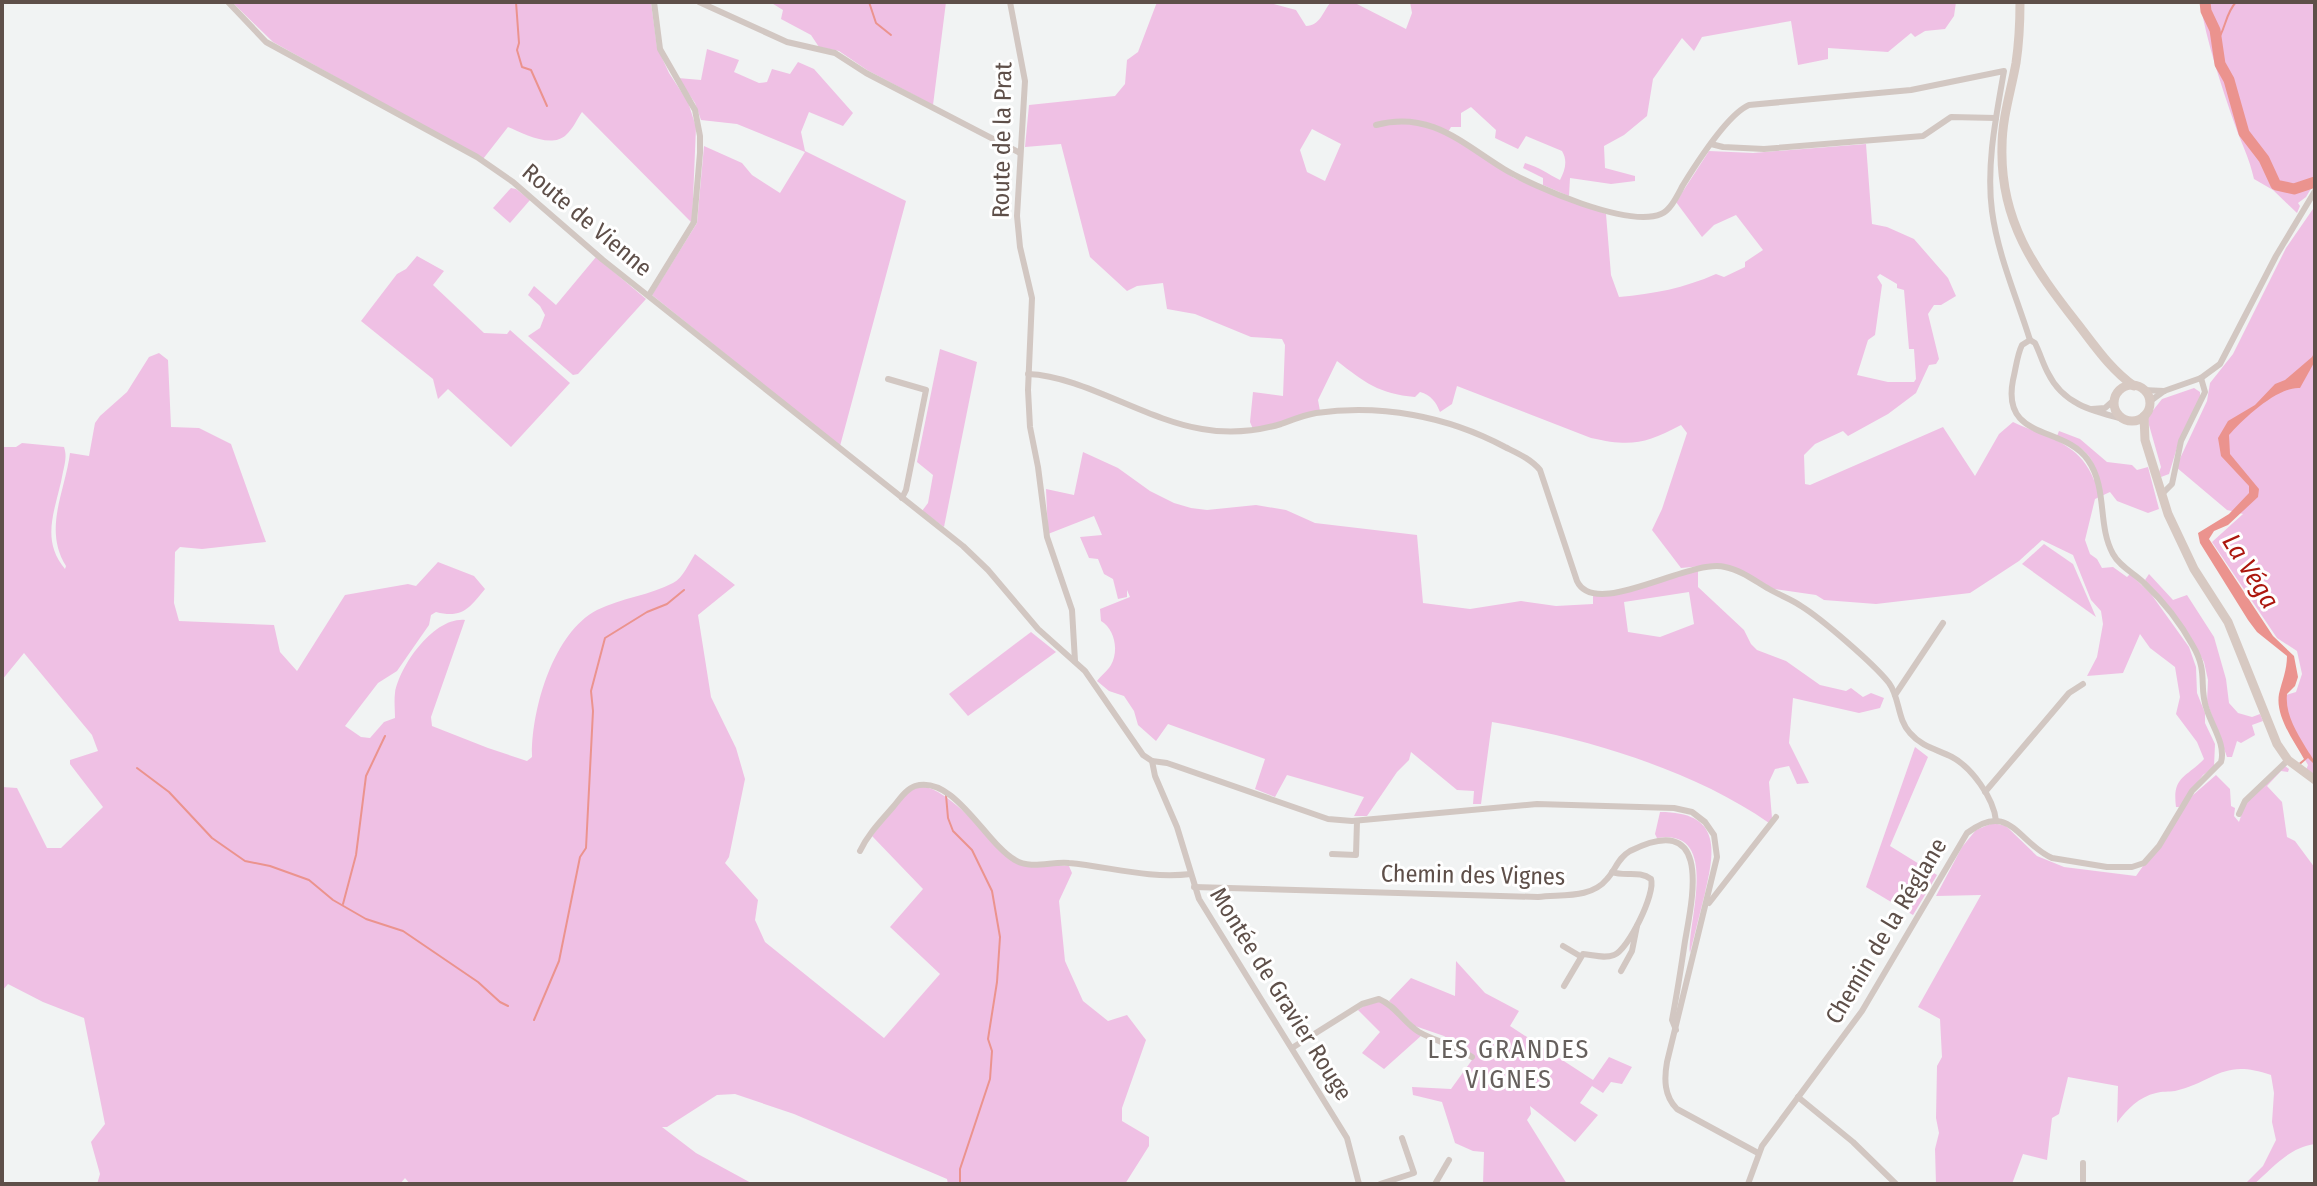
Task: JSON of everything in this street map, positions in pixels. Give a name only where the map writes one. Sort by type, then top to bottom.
[{"type":"main road","points":[[2020,2],[2018,48],[2002,147],[2009,205],[2024,249],[2040,275],[2110,366],[2139,388],[2149,402],[2144,416],[2145,440],[2161,495],[2194,569],[2228,622],[2277,744],[2288,760],[2315,780]]},
{"type":"main road","points":[[2110,366],[2117,414],[2145,440]]},
{"type":"main road","points":[[2116,397],[2127,386],[2139,388]]},
{"type":"main road","points":[[2126,420],[2144,416]]},
{"type":"street","name":"Route de Vienne","points":[[228,2],[266,42],[503,174],[973,555],[1038,629],[1075,661]]},
{"type":"street","points":[[649,295],[694,222],[700,136],[695,110],[660,49],[654,2]]},
{"type":"street","points":[[699,2],[787,42],[835,53],[866,73],[1020,153]]},
{"type":"street","name":"Route de la Prat","points":[[1010,2],[1025,81],[1017,199],[1019,236],[1032,298],[1028,374],[1030,427],[1047,537],[1069,598],[1075,661]]},
{"type":"street","points":[[1376,125],[1415,123],[1446,131],[1516,176],[1616,215],[1657,215],[1665,212],[1711,144],[1739,111],[1749,105],[1911,90],[2004,71],[1991,177],[1993,214],[2014,299],[2030,340],[2036,345],[2048,374],[2059,388],[2088,410],[2126,420]]},
{"type":"street","points":[[1711,144],[1764,149],[1923,136],[1946,119],[1956,116],[1996,118]]},
{"type":"street","points":[[2149,402],[2164,391],[2201,378],[2224,358],[2276,256],[2315,191]]},
{"type":"street","points":[[1028,374],[1053,378],[1180,424],[1225,433],[1249,432],[1316,413],[1382,411],[1414,414],[1469,430],[1538,466],[1577,581],[1586,592],[1597,595],[1621,591],[1691,568],[1711,565],[1726,567],[1802,607],[1882,675],[1895,695],[1908,731],[1926,747],[1959,762],[1992,803],[1996,821],[2012,826],[2052,858],[2107,867],[2138,866],[2151,857],[2192,791],[2217,768],[2223,753],[2205,706],[2202,664],[2193,645],[2154,592],[2113,555],[2106,532],[2100,487],[2090,462],[2073,445],[2027,425],[2016,413],[2012,388],[2020,348],[2030,340]]},
{"type":"street","points":[[2161,495],[2172,484],[2181,441],[2205,392],[2201,378]]},
{"type":"street","points":[[888,379],[926,390],[917,443],[902,498]]},
{"type":"street","points":[[2139,388],[2164,391]]},
{"type":"street","points":[[2088,410],[2105,408],[2116,397]]},
{"type":"street","points":[[1895,695],[1943,623]]},
{"type":"street","name":"Montée de Gravier Rouge","points":[[1075,661],[1093,681],[1143,755],[1152,761],[1155,776],[1177,827],[1194,887],[1213,923],[1347,1138],[1359,1184]]},
{"type":"street","points":[[1985,792],[2069,693],[2083,684]]},
{"type":"street","points":[[2239,814],[2245,801],[2288,760]]},
{"type":"street","points":[[1152,761],[1167,763],[1328,819],[1357,821],[1546,803],[1684,810],[1705,822],[1717,846],[1715,868],[1665,1080],[1672,1104],[1758,1153]]},
{"type":"street","points":[[860,851],[873,830],[908,790],[929,785],[950,796],[998,847],[1020,863],[1066,862],[1144,875],[1191,874]]},
{"type":"street","points":[[1706,906],[1776,817]]},
{"type":"street","points":[[1332,854],[1356,855],[1357,821]]},
{"type":"street","name":"Chemin de la Réglane","points":[[1748,1184],[1758,1153],[1868,1003],[1958,845],[1974,828],[1996,821]]},
{"type":"street","name":"Chemin des Vignes","points":[[1194,887],[1538,897],[1577,894],[1594,890],[1604,883],[1627,853],[1665,840],[1677,842],[1691,861],[1694,891],[1672,1020],[1676,1030]]},
{"type":"street","points":[[1612,872],[1620,875],[1644,874],[1653,882],[1653,890],[1637,926],[1632,951],[1621,971]]},
{"type":"street","points":[[1564,986],[1580,956],[1616,955],[1625,947],[1637,926]]},
{"type":"street","points":[[1563,946],[1580,956]]},
{"type":"street","points":[[1292,1048],[1362,1004],[1379,999],[1420,1032],[1448,1042],[1472,1057]]},
{"type":"street","points":[[1798,1097],[1853,1142],[1896,1184]]},
{"type":"street","points":[[1380,1184],[1414,1173],[1402,1138]]},
{"type":"street","points":[[1435,1184],[1449,1160]]},
{"type":"street","points":[[2083,1163],[2083,1184]]},
{"type":"shaded area","points":[[232,2],[651,2],[657,47],[688,102],[696,127],[692,223],[582,112],[568,133],[560,139],[545,140],[508,127],[483,159],[273,42]]},
{"type":"shaded area","points":[[770,2],[946,2],[933,105],[867,70],[839,51],[819,47],[811,35],[781,19],[783,10]]},
{"type":"shaded area","points":[[1157,2],[1266,2],[1296,10],[1306,26],[1318,21],[1331,2],[1353,2],[1406,29],[1412,13],[1410,2],[1956,2],[1954,16],[1945,29],[1925,31],[1915,37],[1911,33],[1888,52],[1828,48],[1828,59],[1798,65],[1791,21],[1702,37],[1694,51],[1682,38],[1653,79],[1647,116],[1624,135],[1604,146],[1605,168],[1635,176],[1635,181],[1611,184],[1570,178],[1569,196],[1543,185],[1543,178],[1523,168],[1525,163],[1560,180],[1565,166],[1562,151],[1526,136],[1518,149],[1495,138],[1496,130],[1471,107],[1461,113],[1461,127],[1451,127],[1447,134],[1514,178],[1606,214],[1611,275],[1619,297],[1669,290],[1716,274],[1724,277],[1745,267],[1745,262],[1763,250],[1736,215],[1714,225],[1702,237],[1676,202],[1709,151],[1753,153],[1866,144],[1872,224],[1914,239],[1948,278],[1956,296],[1941,305],[1934,305],[1928,314],[1939,359],[1936,364],[1929,365],[1916,393],[1888,414],[1848,436],[1843,431],[1815,444],[1804,455],[1805,484],[1810,485],[1943,427],[1975,476],[1999,434],[2013,422],[2071,449],[2088,467],[2094,480],[2095,471],[2090,457],[2079,447],[2057,436],[2059,431],[2080,439],[2107,462],[2132,465],[2137,470],[2148,467],[2159,509],[2148,513],[2117,501],[2110,492],[2095,499],[2085,540],[2090,554],[2102,568],[2113,567],[2127,577],[2130,574],[2151,594],[2189,647],[2196,667],[2197,693],[2205,713],[2205,723],[2215,744],[2214,767],[2203,775],[2176,807],[2178,783],[2204,759],[2197,742],[2176,714],[2180,697],[2175,667],[2150,648],[2140,634],[2123,673],[2087,676],[2097,657],[2103,624],[2101,611],[2091,600],[2073,555],[2042,540],[2019,561],[1970,593],[1876,604],[1824,600],[1816,595],[1774,589],[1723,564],[1681,568],[1652,530],[1687,433],[1681,425],[1638,442],[1605,441],[1457,386],[1452,404],[1440,412],[1433,399],[1424,393],[1420,392],[1415,397],[1382,390],[1337,361],[1318,400],[1320,411],[1253,429],[1250,422],[1253,392],[1283,396],[1285,345],[1282,339],[1251,337],[1195,314],[1167,309],[1163,283],[1137,286],[1127,291],[1090,257],[1061,144],[1025,147],[1029,105],[1115,96],[1125,84],[1127,60],[1138,52]],"holes":[[[1312,129],[1341,144],[1325,181],[1307,172],[1300,150]],[[1880,274],[1904,290],[1909,349],[1914,349],[1914,382],[1888,382],[1857,375],[1868,340],[1875,335],[1882,285],[1877,277]]]},
{"type":"shaded area","points":[[2200,2],[2315,2],[2315,182],[2306,197],[2298,203],[2297,213],[2273,190],[2254,179],[2215,64]]},
{"type":"shaded area","points":[[707,49],[739,60],[734,72],[759,83],[767,82],[772,69],[790,74],[798,62],[814,69],[853,113],[843,126],[809,112],[801,132],[805,151],[906,201],[840,446],[652,295],[697,223],[704,146],[742,163],[752,175],[780,193],[805,152],[737,124],[701,120],[695,103],[678,78],[701,80]]},
{"type":"shaded area","points":[[511,188],[530,200],[510,223],[493,208]]},
{"type":"shaded area","points":[[2315,206],[2315,775],[2306,770],[2308,765],[2289,732],[2280,706],[2279,697],[2296,692],[2302,674],[2297,651],[2277,638],[2212,542],[2243,514],[2227,510],[2176,467],[2207,401],[2210,383],[2233,354],[2286,248]]},
{"type":"shaded area","points":[[417,256],[444,271],[433,285],[484,333],[507,334],[510,330],[570,383],[511,447],[448,389],[438,399],[433,379],[361,321],[397,274]]},
{"type":"shaded area","points":[[596,257],[646,299],[578,374],[573,375],[528,336],[540,328],[545,315],[528,295],[534,286],[556,305]]},
{"type":"shaded area","points":[[940,349],[977,362],[944,527],[922,511],[928,503],[933,475],[917,462]]},
{"type":"shaded area","points":[[2315,351],[2315,361],[2300,388],[2272,398],[2229,435],[2230,454],[2259,489],[2258,497],[2228,525],[2214,531],[2209,539],[2273,636],[2294,656],[2298,677],[2287,694],[2289,715],[2315,765],[2308,758],[2300,765],[2304,759],[2280,711],[2279,694],[2287,656],[2257,632],[2248,620],[2200,543],[2198,533],[2229,514],[2249,493],[2249,486],[2221,456],[2218,438],[2228,421],[2255,405],[2275,384],[2285,380],[2312,357]]},
{"type":"shaded area","points":[[159,353],[168,360],[171,427],[199,428],[231,444],[266,542],[202,549],[180,547],[175,552],[174,603],[179,621],[274,625],[280,652],[297,671],[345,595],[408,584],[416,586],[438,562],[474,576],[485,589],[459,613],[436,612],[431,615],[429,625],[397,671],[378,683],[345,726],[361,737],[370,738],[384,722],[395,718],[398,682],[420,645],[442,626],[465,620],[431,717],[432,726],[527,761],[532,757],[536,717],[548,674],[568,636],[582,621],[606,606],[677,581],[695,554],[735,585],[698,615],[711,697],[736,748],[745,779],[729,857],[725,863],[758,900],[755,920],[765,942],[884,1038],[940,974],[890,927],[923,889],[872,836],[907,794],[919,787],[942,794],[969,816],[1014,862],[1069,866],[1072,873],[1059,901],[1065,961],[1083,1001],[1108,1021],[1127,1015],[1146,1040],[1122,1108],[1122,1121],[1149,1137],[1149,1146],[1125,1184],[948,1184],[947,1179],[794,1114],[735,1094],[717,1095],[667,1127],[662,1127],[696,1153],[753,1184],[410,1184],[405,1178],[400,1184],[97,1184],[100,1174],[91,1142],[105,1124],[84,1018],[8,984],[2,991],[2,787],[17,788],[47,848],[61,848],[103,807],[70,764],[70,760],[98,751],[92,735],[24,653],[2,680],[2,447],[16,447],[22,443],[64,447],[65,463],[51,534],[57,557],[65,569],[56,538],[56,524],[70,453],[89,456],[95,423],[127,392],[149,357]]},
{"type":"shaded area","points":[[2194,388],[2200,392],[2200,397],[2179,441],[2169,474],[2161,477],[2147,418],[2162,399]]},
{"type":"shaded area","points":[[1083,452],[1118,468],[1150,491],[1191,508],[1207,510],[1256,505],[1286,510],[1315,523],[1417,535],[1423,603],[1470,609],[1521,601],[1556,606],[1593,604],[1593,596],[1604,596],[1698,570],[1698,587],[1744,630],[1757,650],[1786,661],[1820,685],[1846,691],[1851,688],[1863,697],[1871,693],[1884,698],[1880,708],[1859,713],[1793,698],[1789,743],[1809,783],[1797,784],[1789,766],[1775,769],[1769,782],[1772,818],[1769,823],[1706,787],[1636,758],[1563,737],[1492,722],[1481,804],[1473,804],[1474,791],[1457,790],[1411,752],[1409,760],[1367,816],[1354,816],[1364,797],[1287,775],[1275,797],[1255,789],[1265,759],[1168,724],[1156,741],[1138,725],[1134,711],[1124,696],[1109,691],[1097,681],[1111,665],[1115,653],[1110,629],[1101,621],[1100,609],[1130,597],[1127,590],[1127,597],[1118,599],[1113,579],[1104,574],[1098,559],[1089,558],[1080,537],[1102,535],[1094,516],[1048,534],[1046,489],[1074,495]],"holes":[[[1689,592],[1694,624],[1660,637],[1628,632],[1624,602]]]},
{"type":"shaded area","points":[[2044,544],[2073,564],[2096,617],[2022,564]]},
{"type":"shaded area","points":[[2149,574],[2173,600],[2187,595],[2214,637],[2229,703],[2238,713],[2252,717],[2260,714],[2263,721],[2252,725],[2255,735],[2241,743],[2237,741],[2232,757],[2227,757],[2207,702],[2208,680],[2204,662],[2190,636],[2145,580]]},
{"type":"shaded area","points":[[1031,632],[1056,652],[968,716],[949,694]]},
{"type":"shaded area","points":[[1915,747],[1928,757],[1890,846],[1937,875],[1913,915],[1866,887]]},
{"type":"shaded area","points":[[2285,766],[2288,772],[2281,771],[2267,786],[2282,802],[2287,837],[2295,841],[2315,868],[2315,1144],[2289,1154],[2254,1184],[2245,1184],[2263,1166],[2276,1140],[2272,1122],[2274,1093],[2271,1075],[2255,1070],[2230,1070],[2189,1087],[2158,1092],[2129,1108],[2117,1123],[2118,1086],[2068,1077],[2059,1114],[2052,1118],[2047,1160],[2023,1154],[2012,1184],[1936,1184],[1935,1149],[1939,1133],[1936,1118],[1937,1066],[1942,1057],[1940,1019],[1918,1007],[1981,895],[1936,896],[1962,847],[1976,830],[1993,823],[2006,826],[2037,856],[2064,867],[2136,876],[2193,795],[2216,775],[2230,789],[2231,806],[2235,808],[2234,816],[2239,822],[2245,804]]},
{"type":"shaded area","points":[[1660,812],[1694,818],[1704,826],[1709,836],[1709,877],[1690,953],[1697,880],[1695,862],[1689,847],[1677,839],[1657,838],[1655,834]]},
{"type":"shaded area","points":[[1456,961],[1485,993],[1519,1011],[1510,1026],[1593,1080],[1609,1057],[1632,1067],[1622,1084],[1611,1082],[1603,1093],[1592,1086],[1580,1103],[1598,1115],[1575,1142],[1530,1106],[1531,1114],[1527,1120],[1567,1184],[1483,1184],[1484,1152],[1455,1143],[1442,1102],[1413,1095],[1412,1087],[1451,1089],[1472,1060],[1472,1054],[1444,1036],[1415,1026],[1389,1001],[1411,978],[1455,996]]},
{"type":"shaded area","points":[[1372,1001],[1382,1001],[1422,1035],[1384,1069],[1362,1053],[1380,1032],[1358,1010]]},
{"type":"waterway","points":[[516,2],[517,50],[522,67],[531,70],[547,106]]},
{"type":"waterway","points":[[869,2],[876,23],[891,35]]},
{"type":"waterway","name":"La Véga","points":[[2205,2],[2215,30],[2220,64],[2229,80],[2244,133],[2264,159],[2276,185],[2294,189],[2315,182]]},
{"type":"waterway","points":[[2216,43],[2236,2]]},
{"type":"waterway","points":[[534,1020],[559,961],[580,857],[586,848],[593,711],[591,691],[605,638],[647,612],[667,604],[684,590]]},
{"type":"waterway","points":[[343,904],[356,855],[366,776],[385,736]]},
{"type":"waterway","points":[[137,768],[169,792],[212,838],[245,861],[309,880],[333,900],[366,919],[403,931],[508,1006]]},
{"type":"waterway","points":[[946,795],[948,818],[953,831],[972,850],[992,891],[1000,937],[988,1039],[992,1051],[990,1079],[960,1169],[960,1184]]},
{"type":"district","name":"LES GRANDES VIGNES","points":[[1509,1064]]}]
